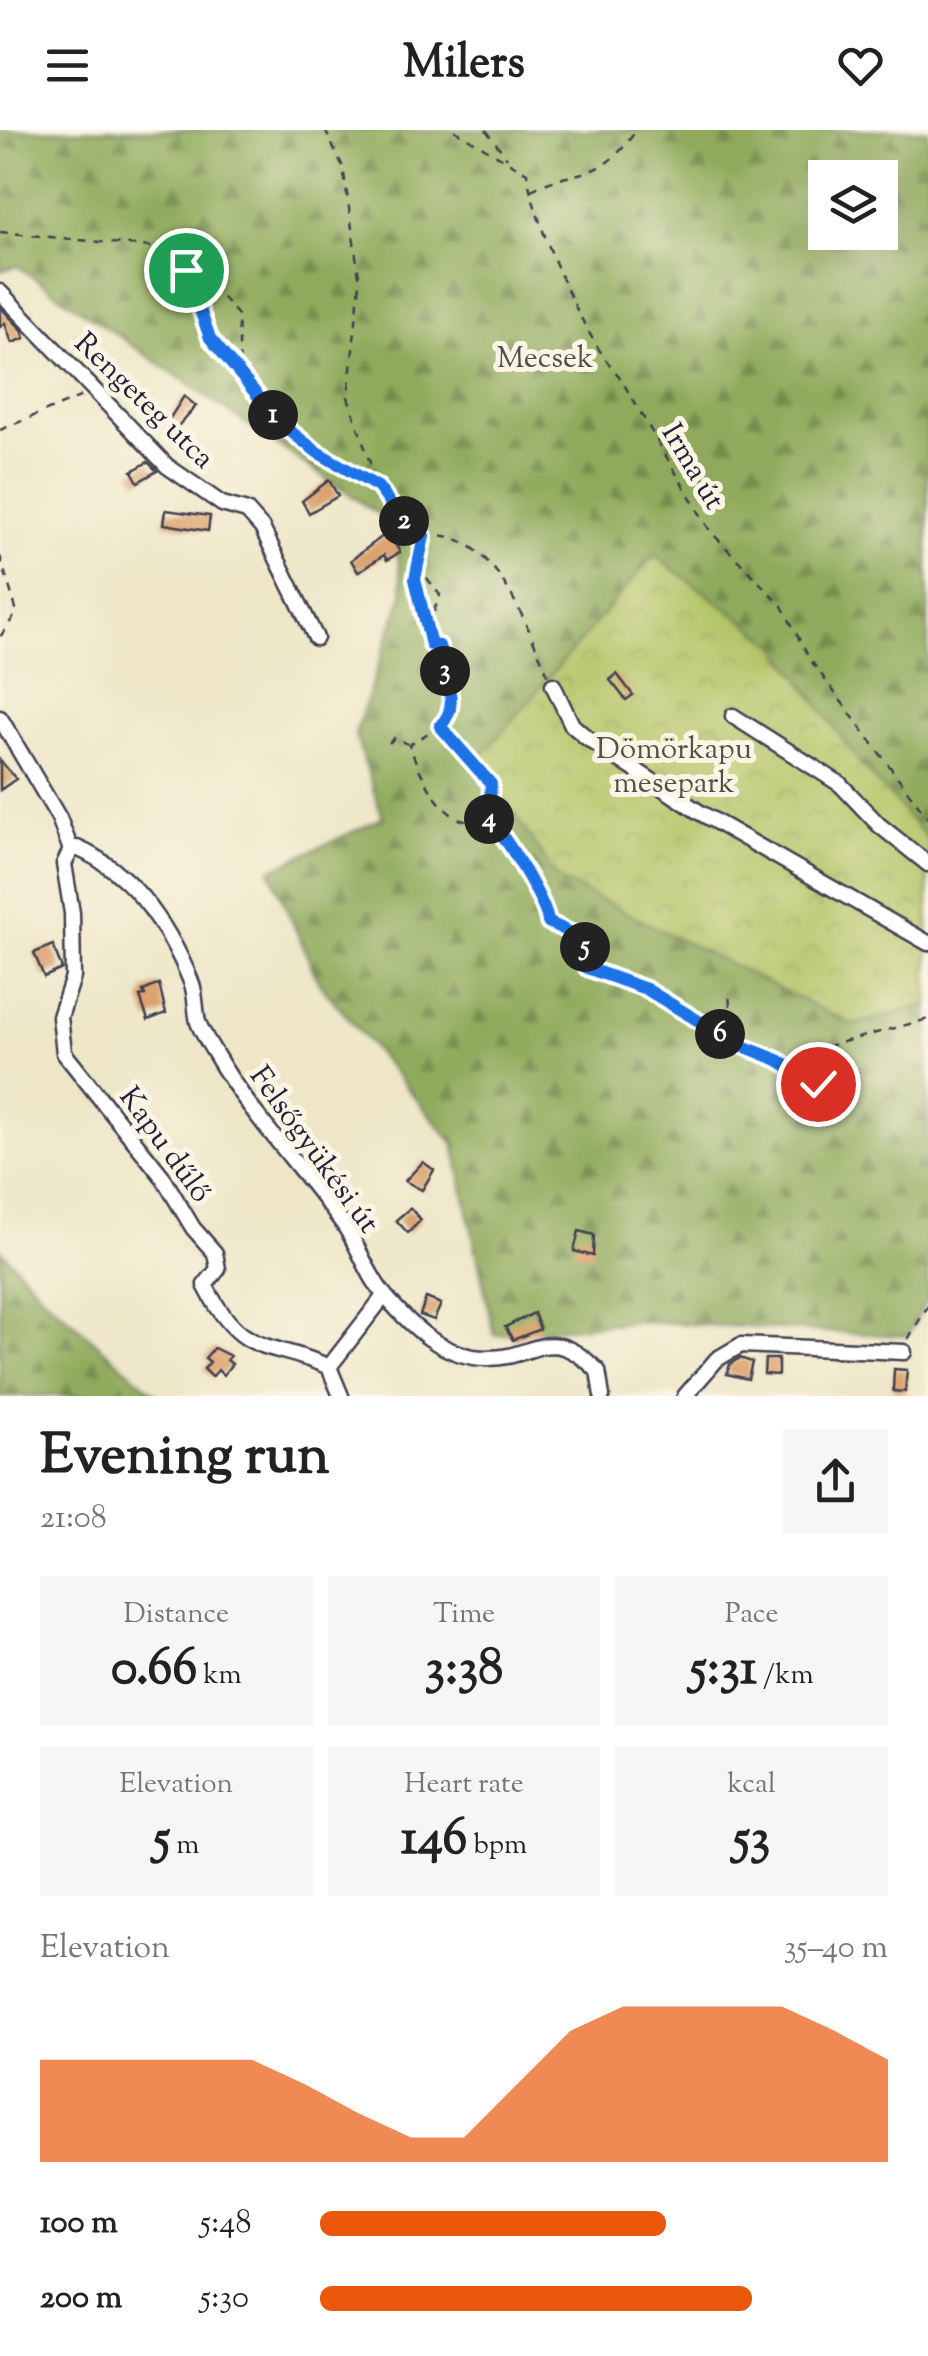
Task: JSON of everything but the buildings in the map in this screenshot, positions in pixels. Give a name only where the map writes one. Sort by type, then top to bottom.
[{"type":"street","name":"Rengeteg utca","points":[[0,292],[190,486],[222,504],[247,511],[262,528],[316,638]]},
{"type":"street","points":[[553,685],[572,725],[587,738],[715,822],[928,943]]},
{"type":"street","points":[[733,716],[840,784],[879,825],[928,864]]},
{"type":"street","points":[[0,718],[59,818],[71,850]]},
{"type":"street","name":"Felsőgyükési út","points":[[71,850],[77,848],[94,856],[113,870],[167,930],[194,988],[199,1023],[218,1058],[253,1114],[346,1229],[362,1264],[384,1296],[430,1340],[478,1357],[492,1358],[540,1343],[554,1344],[598,1372],[602,1396]]},
{"type":"street","name":"Kapu dűlő","points":[[71,850],[64,864],[72,913],[73,978],[60,1018],[64,1053],[162,1176],[193,1228],[215,1253],[218,1269],[205,1285],[234,1328],[263,1349],[329,1368]]},
{"type":"street","points":[[341,1396],[329,1368],[384,1296]]},
{"type":"street","points":[[685,1396],[718,1359],[740,1345],[904,1352]]},
{"type":"path","points":[[325,130],[343,167],[360,282],[348,397],[378,487],[410,530],[424,536],[452,535],[480,552],[518,602],[553,685]]},
{"type":"path","name":"Irma út","points":[[454,130],[493,156],[508,159],[527,174],[529,191],[599,355],[619,376],[710,531],[782,606],[809,658],[928,818]]},
{"type":"path","points":[[486,130],[508,159]]},
{"type":"path","points":[[529,191],[565,177],[592,174],[626,146],[636,130]]},
{"type":"path","points":[[0,232],[161,248],[189,259],[238,315],[236,350],[240,374]]},
{"type":"path","points":[[161,248],[186,270],[210,338],[281,424],[317,452],[378,487]]},
{"type":"path","points":[[0,430],[95,390]]},
{"type":"path","points":[[408,745],[440,726],[450,716],[452,705],[439,646],[431,645],[415,579],[424,536]]},
{"type":"path","points":[[0,556],[17,612],[0,637]]},
{"type":"path","points":[[418,565],[440,595],[427,630]]},
{"type":"path","points":[[440,726],[491,784],[489,820],[510,843],[511,855],[546,904],[548,922],[584,939],[587,968],[646,989],[727,1038],[775,1058],[832,1094]]},
{"type":"path","points":[[389,744],[394,738],[408,745],[446,808],[463,821],[489,820]]},
{"type":"path","points":[[727,1038],[732,1028],[730,994]]},
{"type":"path","points":[[775,1058],[928,1019]]},
{"type":"path","points":[[774,1048],[775,1058]]},
{"type":"path","points":[[904,1352],[928,1306]]},
{"type":"green space","name":"Mecsek","points":[[0,130],[928,130],[928,839],[859,762],[558,879],[853,1025],[928,1005],[928,1299],[907,1336],[637,1321],[494,1335],[454,1144],[319,983],[270,870],[383,818],[355,734],[403,594],[394,525],[17,266],[0,271]]},
{"type":"green space","name":"Dömörkapu mesepark","points":[[654,555],[775,644],[859,762],[928,839],[928,1005],[853,1025],[558,879],[478,760]]},
{"type":"green space","points":[[0,1249],[44,1297],[157,1396],[0,1396]]},
{"type":"route","points":[[186,270],[210,338],[281,424],[317,452],[378,487],[410,530],[424,536],[415,579],[431,645],[439,646],[452,705],[450,716],[440,726],[491,784],[487,798],[489,820],[510,843],[511,855],[546,904],[548,922],[556,922],[584,939],[587,968],[646,989],[735,1043],[778,1060],[818,1084]]}]
